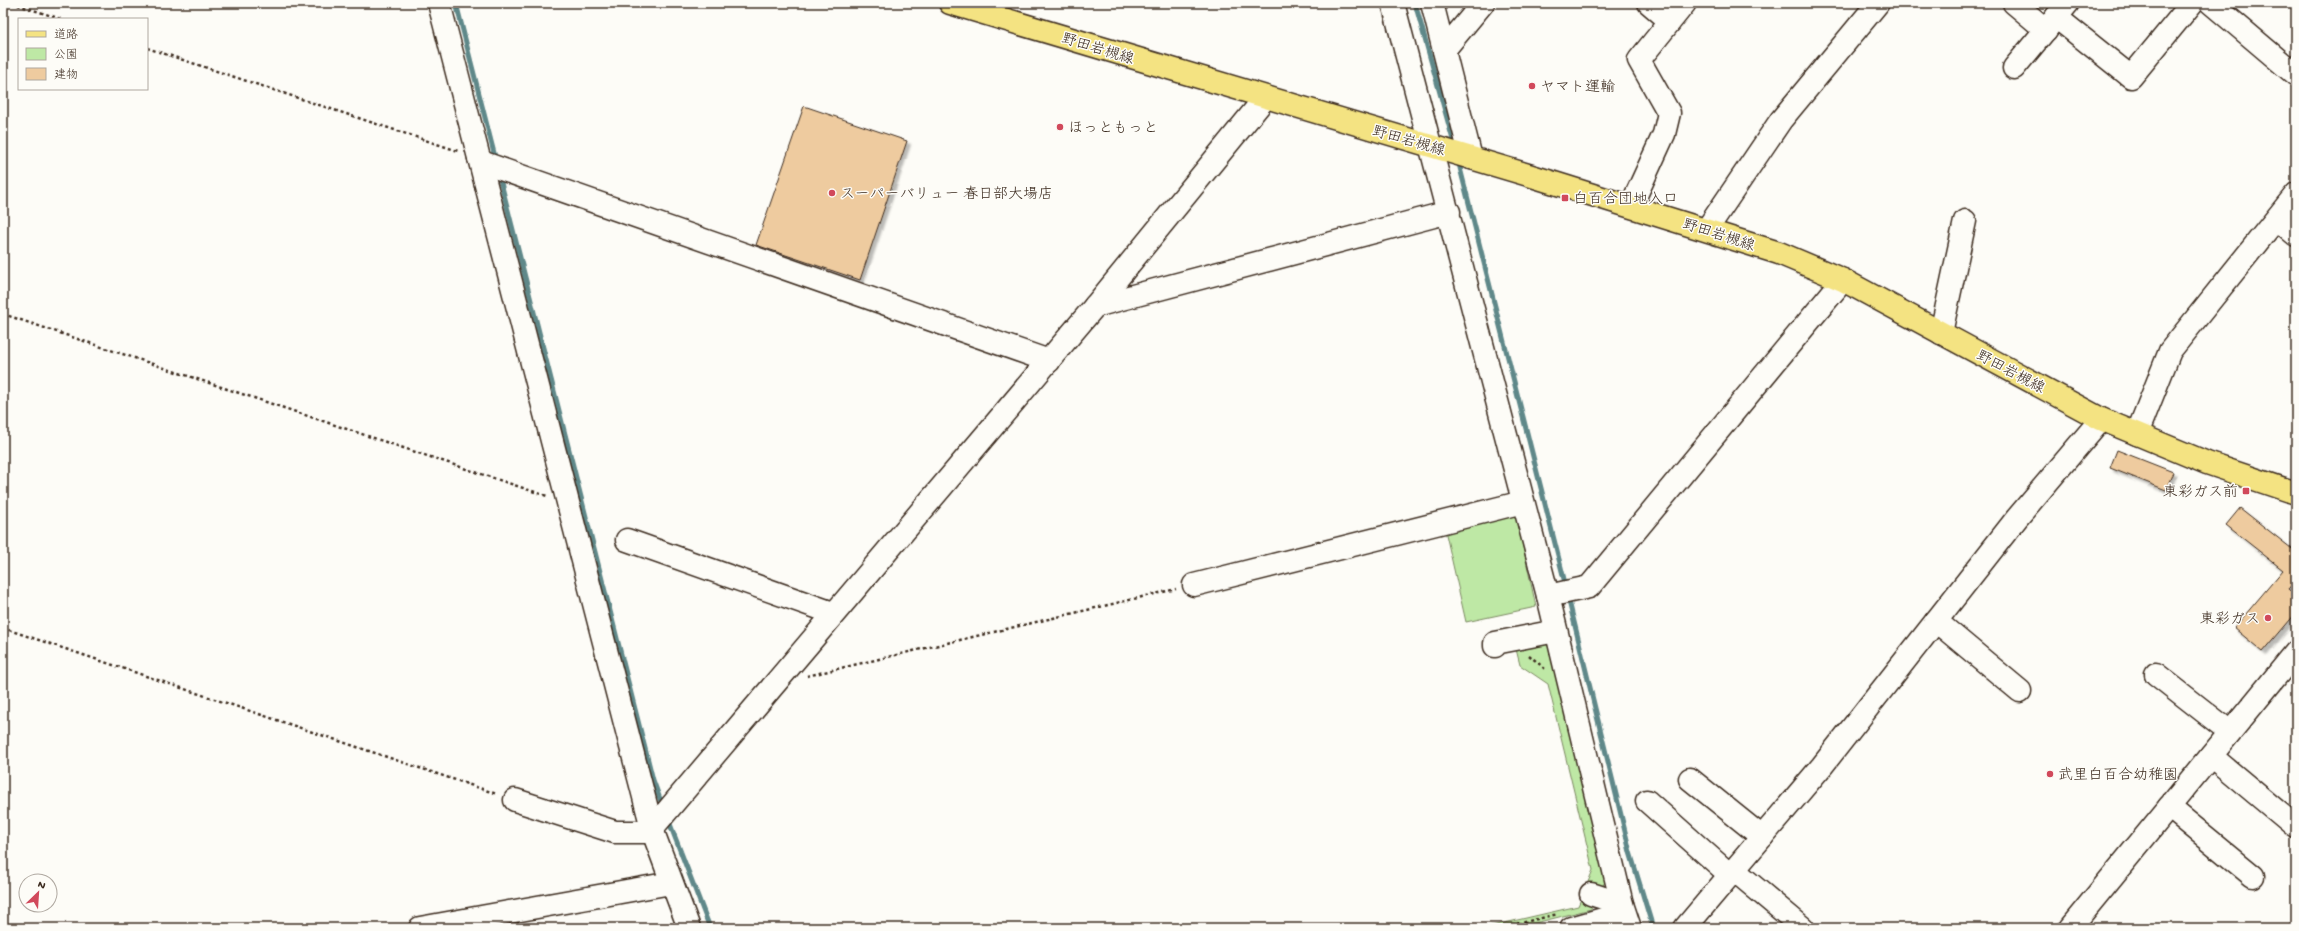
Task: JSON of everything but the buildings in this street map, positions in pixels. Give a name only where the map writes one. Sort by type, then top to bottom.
[{"type":"main road","name":"野田岩槻線","points":[[950,3],[1631,206],[1779,253],[1843,280],[2102,419],[2207,463],[2296,493]]},
{"type":"street","points":[[439,3],[482,160],[568,503],[655,828],[671,883],[689,928]]},
{"type":"street","points":[[1394,3],[1548,596],[1625,915]]},
{"type":"street","points":[[1432,3],[1471,158]]},
{"type":"street","points":[[1444,50],[1483,3]]},
{"type":"street","points":[[1650,3],[1670,21]]},
{"type":"street","points":[[1631,206],[1664,134],[1668,113],[1639,60],[1685,3]]},
{"type":"street","points":[[1707,229],[1781,120],[1878,3]]},
{"type":"street","points":[[2014,3],[2057,17],[2131,77],[2192,3]]},
{"type":"street","points":[[2211,3],[2294,68]]},
{"type":"street","points":[[2014,68],[2057,17]]},
{"type":"street","points":[[515,800],[615,832],[655,828],[672,805],[833,613],[1049,361],[1266,98]]},
{"type":"street","points":[[482,160],[1049,361]]},
{"type":"street","points":[[2137,434],[2170,351],[2296,194]]},
{"type":"street","points":[[1095,306],[1448,212]]},
{"type":"street","points":[[2276,219],[2296,235]]},
{"type":"street","points":[[1941,333],[1965,221]]},
{"type":"street","points":[[1548,596],[1589,587],[1843,280]]},
{"type":"street","points":[[1685,928],[1822,766],[2017,518],[2102,419]]},
{"type":"street","points":[[1194,585],[1523,502]]},
{"type":"street","points":[[627,540],[833,613]]},
{"type":"street","points":[[1936,621],[2020,691]]},
{"type":"street","points":[[1495,646],[1495,643],[1556,631]]},
{"type":"street","points":[[2070,928],[2296,652]]},
{"type":"street","points":[[2156,674],[2230,732]]},
{"type":"street","points":[[2211,756],[2296,827]]},
{"type":"street","points":[[1690,779],[1762,837]]},
{"type":"street","points":[[1647,801],[1732,873],[1803,928]]},
{"type":"street","points":[[2169,807],[2253,876]]},
{"type":"street","points":[[420,928],[446,926],[671,883]]},
{"type":"street","points":[[1591,894],[1625,915]]},
{"type":"street","points":[[1568,920],[1625,915]]},
{"type":"path","points":[[12,3],[57,18]]},
{"type":"path","points":[[148,48],[482,160]]},
{"type":"path","points":[[3,314],[568,503]]},
{"type":"path","points":[[803,677],[1194,585]]},
{"type":"path","points":[[3,628],[515,800]]},
{"type":"path","points":[[1527,637],[1529,656],[1547,670]]},
{"type":"path","points":[[1500,928],[1568,920]]},
{"type":"green space","points":[[1516,514],[1536,607],[1466,622],[1445,530]]},
{"type":"green space","points":[[1552,636],[1609,874],[1591,909],[1515,928],[1483,928],[1578,906],[1593,870],[1548,684],[1520,665],[1515,645]]},
{"type":"waterway","points":[[456,3],[496,161]]},
{"type":"waterway","points":[[1415,3],[1455,147]]},
{"type":"waterway","points":[[1458,160],[1566,587]]},
{"type":"waterway","points":[[499,175],[653,780],[663,807]]},
{"type":"waterway","points":[[1568,597],[1630,852],[1653,928]]},
{"type":"waterway","points":[[668,819],[710,928]]},
{"type":"place","name":"ヤマト運輸","points":[[1532,86]]},
{"type":"place","name":"ほっともっと","points":[[1060,127]]},
{"type":"place","name":"スーパーバリュー 春日部大場店","points":[[832,193]]},
{"type":"place","name":"白百合団地入口","points":[[1565,198]]},
{"type":"place","name":"東彩ガス前","points":[[2246,491]]},
{"type":"place","name":"東彩ガス","points":[[2268,618]]},
{"type":"place","name":"武里白百合幼稚園","points":[[2050,774]]}]
